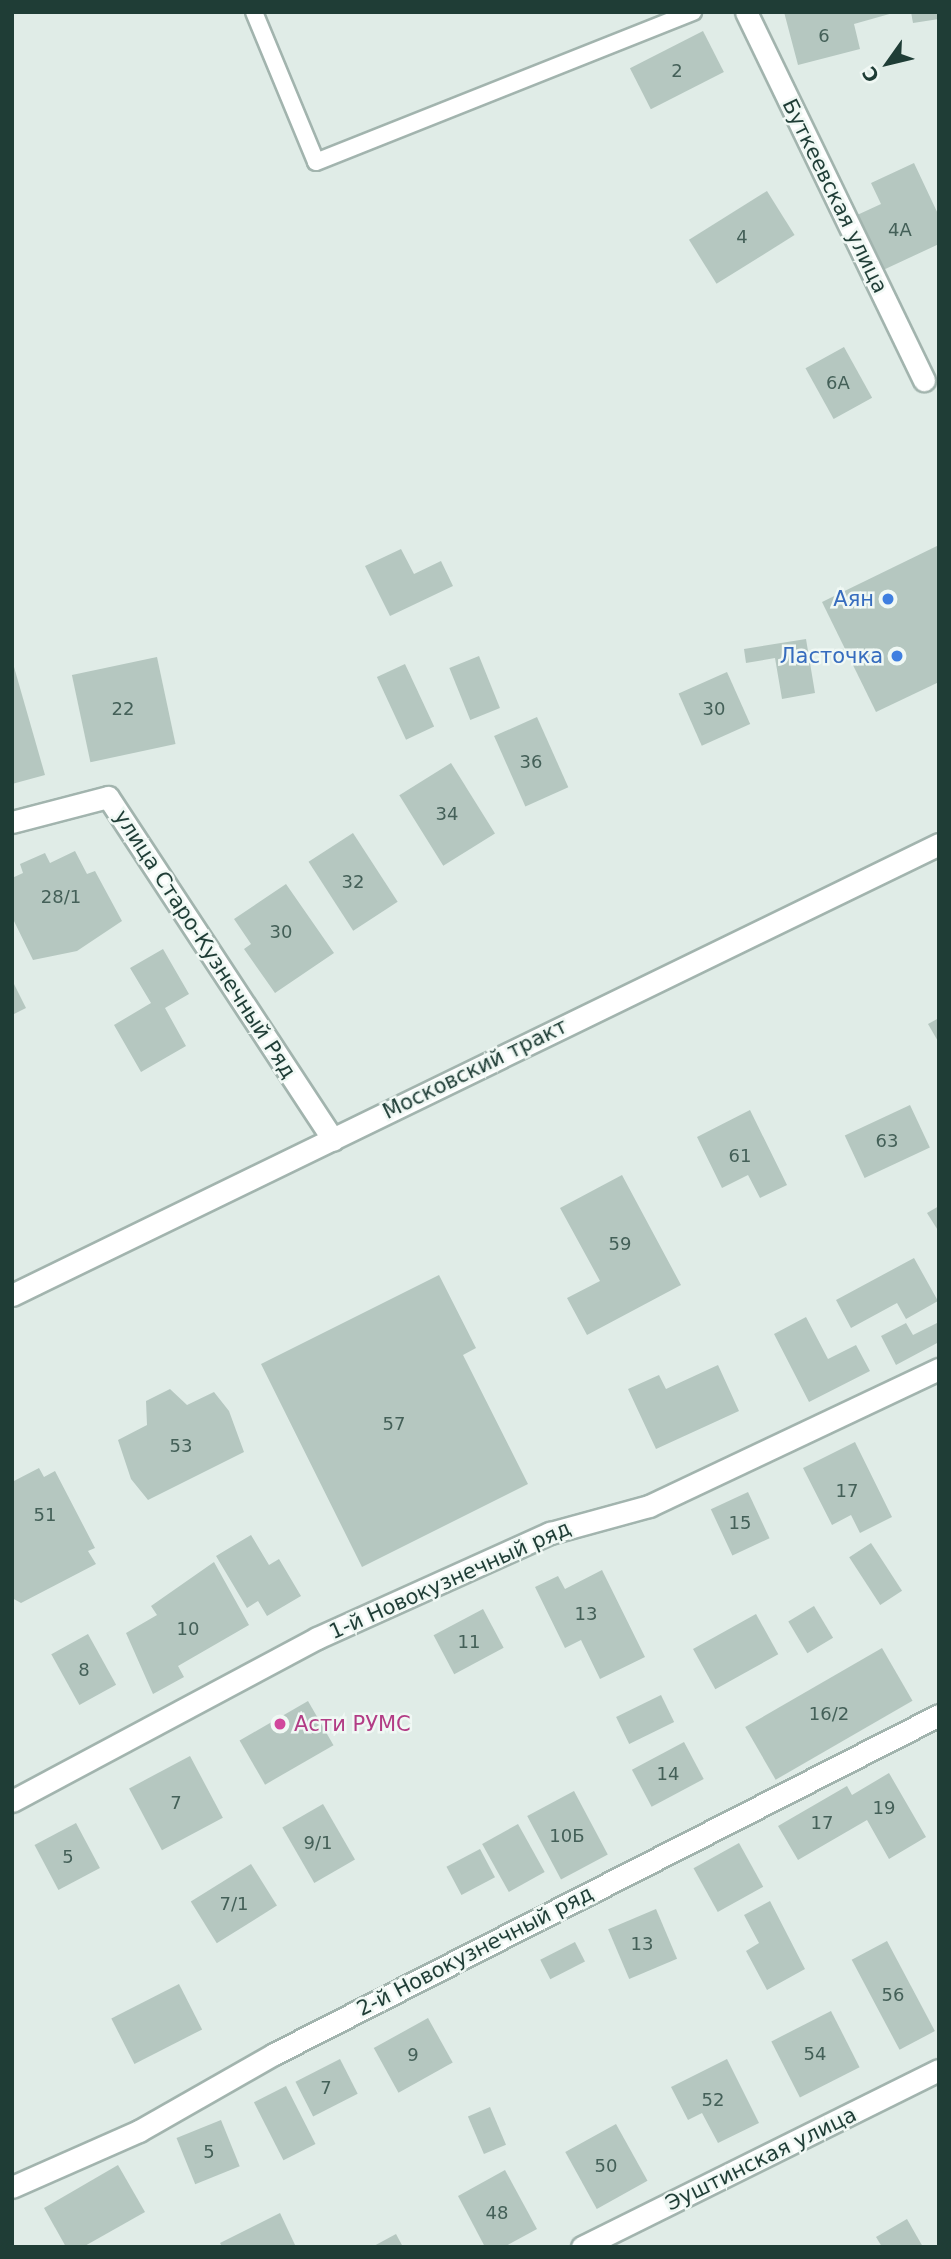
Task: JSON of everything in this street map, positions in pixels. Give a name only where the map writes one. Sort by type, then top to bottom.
[{"type":"street","name":"Буткеевская улица","points":[[746,12],[924,380]]},
{"type":"street","name":"улица Старо-Кузнечный Ряд","points":[[12,822],[108,797],[333,1140]]},
{"type":"street","name":"Московский тракт","points":[[12,1295],[939,844]]},
{"type":"street","name":"1-й Новокузнечный ряд","points":[[12,1801],[317,1638],[550,1533],[649,1506],[939,1369]]},
{"type":"street","name":"2-й Новокузнечный ряд","points":[[12,2187],[139,2131],[274,2054],[939,1715]]},
{"type":"street","name":"Эуштинская улица","points":[[582,2247],[939,2070]]},
{"type":"lane","points":[[254,12],[316,162],[693,12]]},
{"type":"building","points":[[784,12],[893,13],[854,24],[860,49],[798,65]]},
{"type":"building","points":[[911,12],[939,12],[939,19],[913,23]]},
{"type":"building","points":[[703,31],[724,72],[651,109],[630,68]]},
{"type":"building","points":[[914,163],[939,216],[939,244],[881,271],[855,216],[881,204],[871,183]]},
{"type":"building","points":[[767,191],[795,235],[717,284],[689,240]]},
{"type":"building","points":[[844,347],[872,398],[834,419],[806,368]]},
{"type":"building","points":[[939,545],[939,682],[876,712],[822,602]]},
{"type":"building","points":[[401,549],[414,574],[441,561],[453,586],[390,616],[365,566]]},
{"type":"building","points":[[806,639],[815,693],[782,699],[775,658],[746,663],[744,649]]},
{"type":"building","points":[[479,656],[500,708],[470,720],[449,668]]},
{"type":"building","points":[[157,657],[176,744],[90,762],[72,675]]},
{"type":"building","points":[[12,660],[45,775],[12,784]]},
{"type":"building","points":[[405,664],[434,727],[406,740],[377,677]]},
{"type":"building","points":[[727,672],[750,724],[702,746],[679,694]]},
{"type":"building","points":[[537,717],[568,787],[525,806],[494,736]]},
{"type":"building","points":[[451,763],[495,833],[443,866],[399,795]]},
{"type":"building","points":[[353,833],[398,902],[353,931],[309,862]]},
{"type":"building","points":[[75,851],[87,874],[95,871],[122,921],[77,951],[33,960],[12,917],[12,878],[23,873],[20,864],[45,853],[50,863]]},
{"type":"building","points":[[286,884],[334,953],[275,993],[244,949],[251,944],[234,919]]},
{"type":"building","points":[[163,949],[189,994],[165,1008],[186,1046],[141,1072],[114,1025],[151,1003],[130,968]]},
{"type":"building","points":[[12,980],[26,1008],[12,1015]]},
{"type":"building","points":[[939,1018],[939,1043],[928,1024]]},
{"type":"building","points":[[910,1105],[930,1148],[865,1178],[845,1135]]},
{"type":"building","points":[[750,1110],[787,1185],[760,1198],[748,1175],[722,1188],[697,1137]]},
{"type":"building","points":[[622,1175],[681,1285],[587,1335],[567,1298],[600,1281],[560,1208]]},
{"type":"building","points":[[939,1206],[939,1232],[927,1213]]},
{"type":"building","points":[[914,1258],[938,1301],[906,1319],[897,1303],[851,1328],[836,1300]]},
{"type":"building","points":[[439,1275],[476,1348],[463,1355],[528,1484],[362,1567],[261,1364]]},
{"type":"building","points":[[806,1317],[828,1359],[856,1345],[870,1371],[809,1402],[774,1334]]},
{"type":"building","points":[[939,1322],[939,1342],[896,1365],[881,1336],[906,1323],[913,1335]]},
{"type":"building","points":[[718,1365],[739,1411],[656,1449],[628,1389],[659,1375],[666,1389]]},
{"type":"building","points":[[170,1389],[187,1405],[214,1392],[229,1411],[244,1452],[148,1500],[131,1479],[118,1440],[147,1425],[146,1401]]},
{"type":"building","points":[[855,1442],[892,1517],[860,1533],[851,1515],[832,1525],[803,1468]]},
{"type":"building","points":[[39,1468],[44,1477],[55,1471],[95,1548],[88,1551],[96,1564],[21,1603],[12,1598],[12,1482]]},
{"type":"building","points":[[748,1492],[770,1538],[732,1556],[711,1509]]},
{"type":"building","points":[[251,1535],[269,1565],[279,1559],[301,1596],[267,1616],[258,1601],[247,1608],[216,1556]]},
{"type":"building","points":[[871,1543],[902,1591],[880,1605],[849,1557]]},
{"type":"building","points":[[214,1562],[249,1625],[178,1666],[184,1677],[153,1694],[126,1633],[157,1615],[151,1606]]},
{"type":"building","points":[[602,1570],[645,1657],[600,1679],[581,1640],[565,1648],[535,1587],[558,1576],[565,1589]]},
{"type":"building","points":[[814,1606],[833,1638],[807,1653],[788,1621]]},
{"type":"building","points":[[483,1609],[504,1648],[454,1674],[434,1635]]},
{"type":"building","points":[[756,1614],[778,1654],[715,1689],[693,1649]]},
{"type":"building","points":[[88,1634],[116,1685],[79,1705],[51,1654]]},
{"type":"building","points":[[882,1648],[912,1701],[776,1780],[745,1727]]},
{"type":"building","points":[[661,1695],[674,1722],[629,1744],[616,1717]]},
{"type":"building","points":[[308,1701],[334,1745],[265,1785],[240,1740]]},
{"type":"building","points":[[684,1742],[704,1779],[652,1807],[632,1770]]},
{"type":"building","points":[[190,1756],[223,1818],[162,1850],[129,1788]]},
{"type":"building","points":[[889,1773],[926,1837],[889,1859],[867,1820],[798,1860],[778,1826],[847,1786],[852,1795]]},
{"type":"building","points":[[574,1791],[608,1855],[561,1879],[527,1816]]},
{"type":"building","points":[[323,1804],[355,1859],[314,1883],[282,1828]]},
{"type":"building","points":[[76,1823],[100,1868],[58,1890],[35,1845]]},
{"type":"building","points":[[518,1824],[545,1872],[509,1892],[482,1844]]},
{"type":"building","points":[[739,1843],[763,1887],[718,1912],[694,1868]]},
{"type":"building","points":[[480,1849],[495,1877],[461,1895],[446,1867]]},
{"type":"building","points":[[251,1864],[277,1906],[217,1943],[191,1902]]},
{"type":"building","points":[[770,1901],[805,1969],[767,1990],[746,1951],[759,1943],[744,1915]]},
{"type":"building","points":[[656,1909],[677,1959],[629,1979],[608,1929]]},
{"type":"building","points":[[887,1941],[935,2031],[900,2050],[852,1960]]},
{"type":"building","points":[[575,1942],[585,1962],[550,1979],[540,1960]]},
{"type":"building","points":[[179,1984],[202,2029],[134,2064],[111,2019]]},
{"type":"building","points":[[831,2011],[860,2067],[800,2098],[771,2041]]},
{"type":"building","points":[[428,2018],[453,2063],[398,2093],[374,2048]]},
{"type":"building","points":[[340,2059],[358,2094],[313,2116],[295,2082]]},
{"type":"building","points":[[727,2059],[759,2123],[718,2143],[702,2113],[688,2120],[671,2087]]},
{"type":"building","points":[[286,2086],[316,2144],[283,2160],[254,2102]]},
{"type":"building","points":[[490,2107],[506,2145],[484,2154],[468,2116]]},
{"type":"building","points":[[221,2120],[240,2166],[195,2184],[176,2138]]},
{"type":"building","points":[[616,2124],[648,2181],[597,2209],[565,2152]]},
{"type":"building","points":[[118,2165],[145,2212],[83,2247],[66,2247],[44,2208]]},
{"type":"building","points":[[505,2170],[537,2229],[504,2247],[485,2247],[458,2196]]},
{"type":"building","points":[[280,2213],[296,2247],[222,2247],[220,2243]]},
{"type":"building","points":[[907,2219],[923,2247],[882,2247],[876,2237]]},
{"type":"building","points":[[396,2234],[403,2247],[372,2247]]},
{"type":"place","name":"Аян","points":[[888,599]]},
{"type":"place","name":"Ласточка","points":[[897,656]]},
{"type":"place","name":"Асти РУМС","points":[[280,1724]]}]
